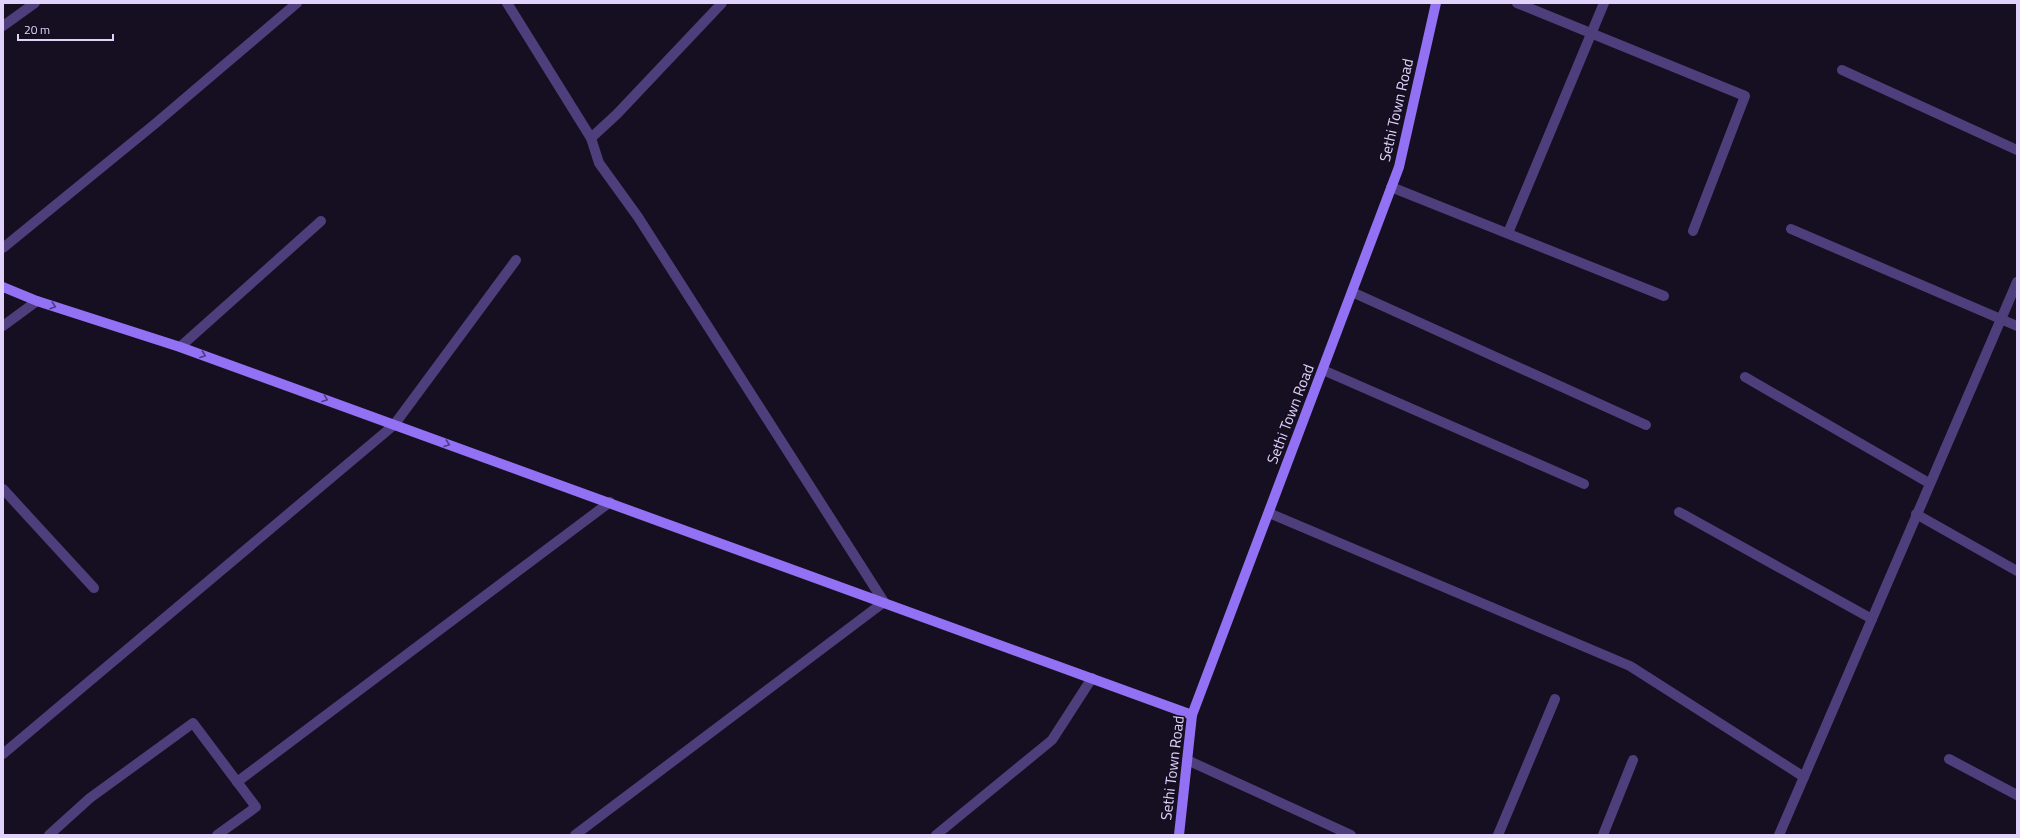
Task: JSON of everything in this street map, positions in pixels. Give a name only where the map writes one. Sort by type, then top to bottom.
[{"type":"street","points":[[3,26],[35,3]]},
{"type":"street","points":[[3,248],[156,123],[297,3]]},
{"type":"street","points":[[507,3],[591,138],[599,163],[638,217],[884,602]]},
{"type":"street","points":[[591,138],[617,114],[722,3]]},
{"type":"street","name":"Sethi Town Road","points":[[1179,835],[1192,715],[1399,167],[1436,3]]},
{"type":"street","points":[[1517,3],[1745,96],[1693,231]]},
{"type":"street","points":[[1508,234],[1604,3]]},
{"type":"street","points":[[1842,70],[2017,150]]},
{"type":"street","points":[[1391,187],[1664,296]]},
{"type":"street","points":[[180,347],[321,221]]},
{"type":"street","points":[[1791,229],[2017,326]]},
{"type":"street","points":[[3,754],[394,425],[516,260]]},
{"type":"street","points":[[1779,835],[1929,483],[2017,282]]},
{"type":"street","points":[[3,287],[37,301],[180,347],[610,502],[1192,715]]},
{"type":"street","points":[[1352,292],[1646,425]]},
{"type":"street","points":[[3,326],[37,301]]},
{"type":"street","points":[[1323,370],[1584,484]]},
{"type":"street","points":[[1745,377],[1929,483]]},
{"type":"street","points":[[3,489],[94,588]]},
{"type":"street","points":[[237,782],[610,502]]},
{"type":"street","points":[[1679,512],[1872,619]]},
{"type":"street","points":[[1269,513],[1630,666],[1804,777]]},
{"type":"street","points":[[1916,514],[2017,571]]},
{"type":"street","points":[[575,835],[884,602]]},
{"type":"street","points":[[936,835],[1052,740],[1092,678]]},
{"type":"street","points":[[1498,835],[1555,699]]},
{"type":"street","points":[[49,835],[90,798],[193,723],[256,807],[217,835]]},
{"type":"street","points":[[1949,759],[2017,795]]},
{"type":"street","points":[[1188,760],[1351,835]]},
{"type":"street","points":[[1603,835],[1633,760]]}]
